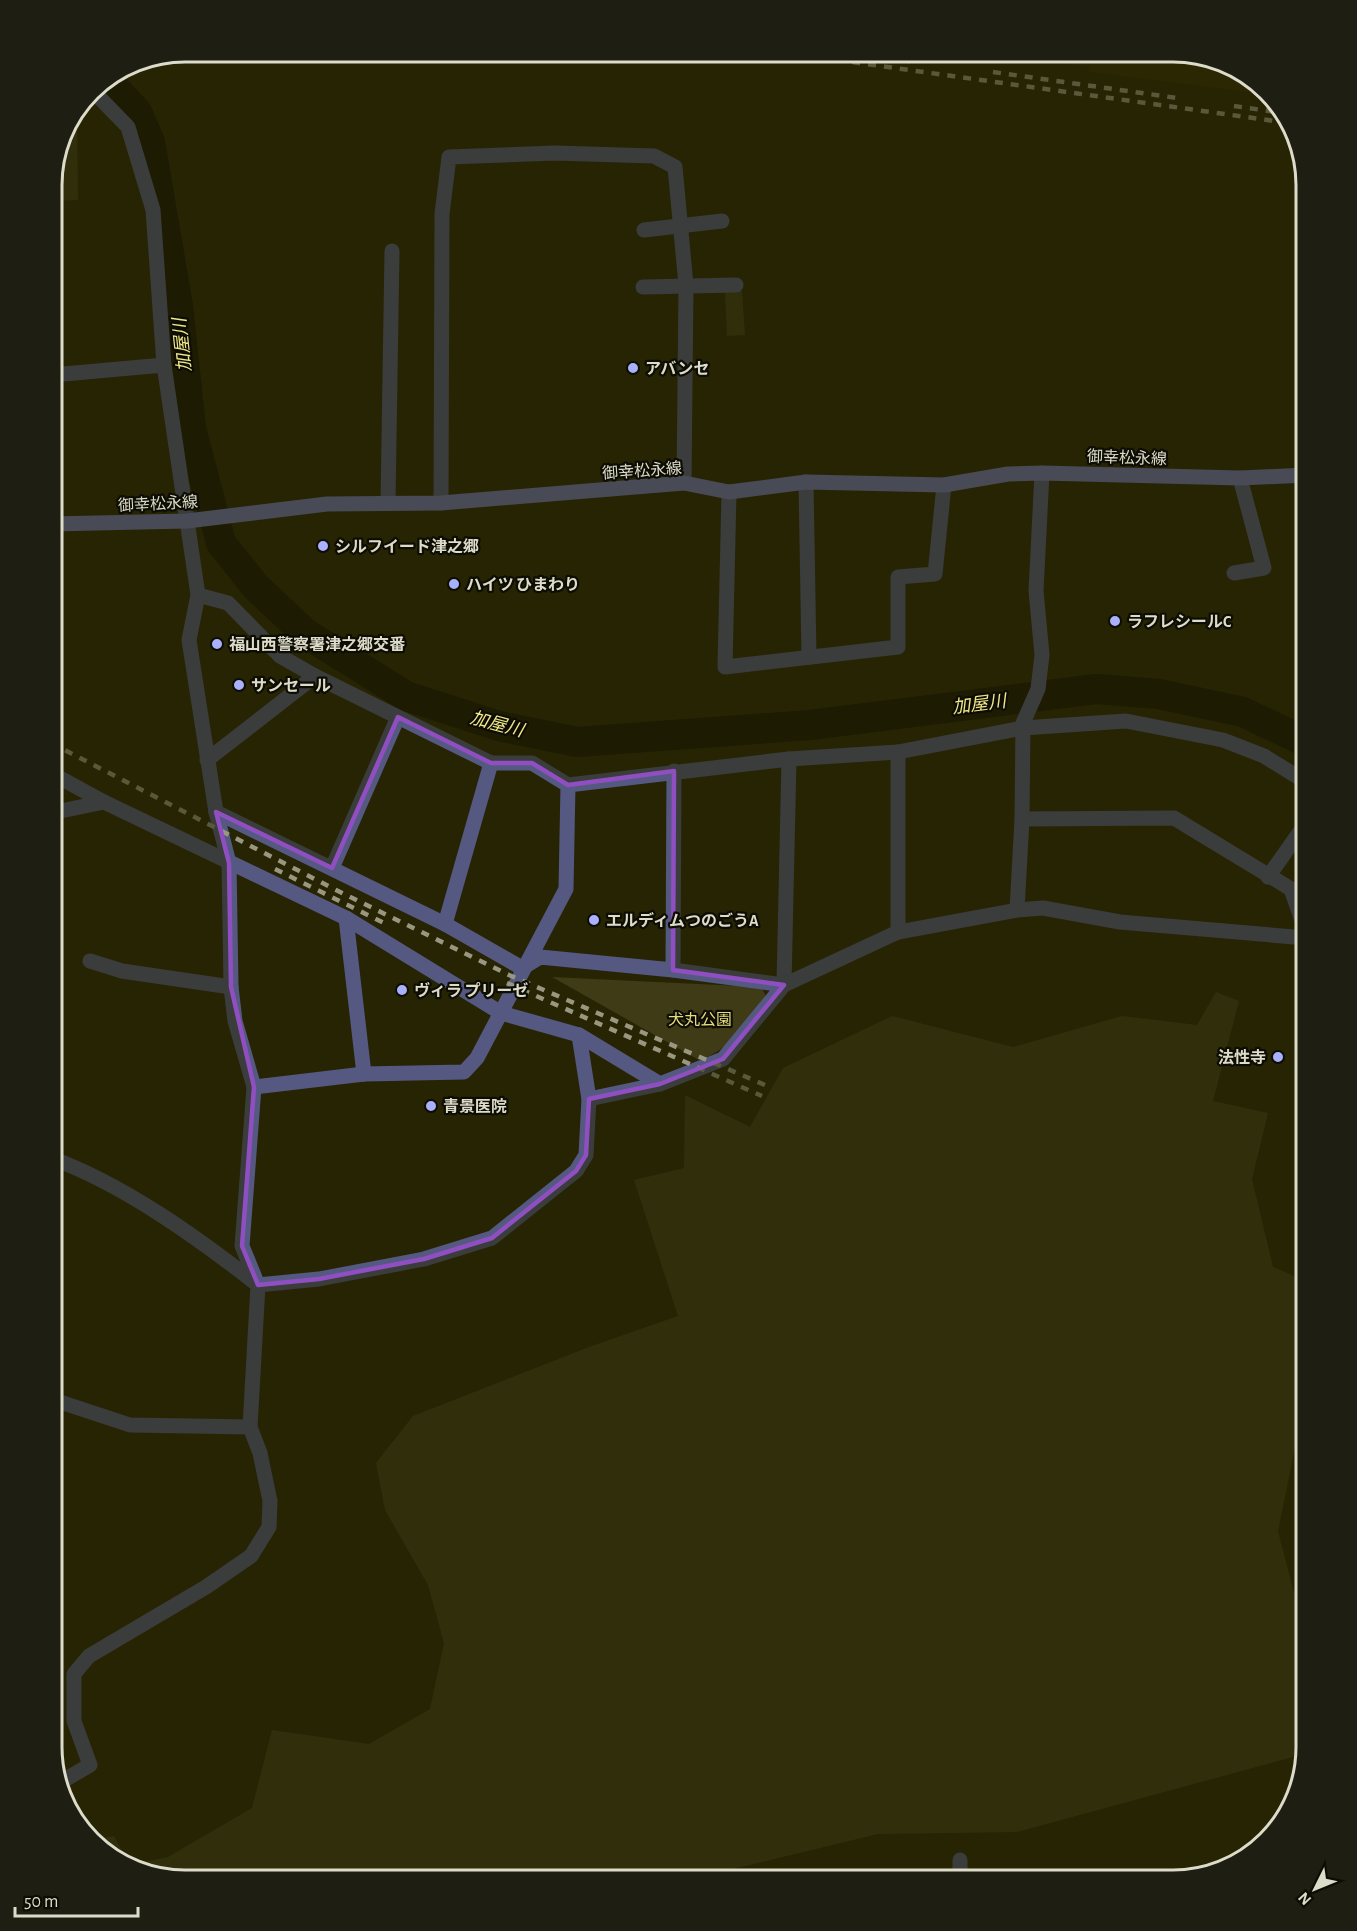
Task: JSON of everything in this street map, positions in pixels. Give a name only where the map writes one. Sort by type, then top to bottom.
[{"type":"main road","name":"御幸松永線","points":[[62,524],[194,520],[327,504],[441,503],[684,483],[729,492],[806,482],[944,485],[1008,474],[1042,473],[1240,478],[1296,475]]},
{"type":"street","points":[[66,1779],[90,1766],[74,1721],[74,1674],[89,1656],[206,1587],[251,1556],[269,1527],[270,1501],[265,1473],[250,1427],[258,1285],[242,1246],[254,1087],[235,1021],[231,987],[229,862],[216,812],[189,640],[198,595],[194,520],[164,365],[153,210],[128,127],[99,97]]},
{"type":"street","points":[[441,503],[442,214],[449,157],[555,153],[654,156],[675,167],[686,285],[684,483]]},
{"type":"street","points":[[644,230],[722,221]]},
{"type":"street","points":[[388,502],[392,251]]},
{"type":"street","points":[[643,287],[736,285]]},
{"type":"street","points":[[62,374],[164,365]]},
{"type":"street","points":[[1017,910],[1023,819],[1023,725],[1038,689],[1042,655],[1036,591],[1042,473]]},
{"type":"street","points":[[1234,573],[1264,568],[1240,478]]},
{"type":"street","points":[[806,482],[810,657]]},
{"type":"street","points":[[729,492],[725,666],[898,647],[898,577],[935,574],[944,485]]},
{"type":"street","points":[[198,595],[228,603],[280,656],[315,676],[491,763],[532,763],[568,785],[789,759],[898,752],[1023,725],[1126,721],[1223,740],[1264,756],[1296,776]]},
{"type":"street","points":[[207,760],[315,676]]},
{"type":"street","points":[[332,868],[398,717]]},
{"type":"street","points":[[898,752],[898,932]]},
{"type":"street","points":[[784,985],[789,759]]},
{"type":"street","points":[[445,924],[491,763]]},
{"type":"street","points":[[674,771],[674,970]]},
{"type":"street","points":[[62,779],[104,802],[346,918],[501,1013],[579,1035],[660,1084]]},
{"type":"street","points":[[254,1087],[364,1074],[464,1072],[477,1058],[522,968],[566,889],[568,785]]},
{"type":"street","points":[[62,811],[104,802]]},
{"type":"street","points":[[216,812],[445,924],[522,968]]},
{"type":"street","points":[[1023,819],[1173,818],[1291,889],[1296,903]]},
{"type":"street","points":[[1268,877],[1296,837]]},
{"type":"street","points":[[589,1099],[660,1084],[723,1059],[784,985],[898,932],[1017,910],[1043,908],[1119,922],[1296,937]]},
{"type":"street","points":[[346,918],[364,1074]]},
{"type":"street","points":[[522,968],[540,957],[674,970],[784,985]]},
{"type":"street","points":[[90,961],[122,971],[231,987]]},
{"type":"street","points":[[62,1162],[88,1172],[214,1251],[258,1285],[319,1279],[424,1259],[492,1238],[576,1171],[586,1155],[589,1099],[579,1035]]},
{"type":"street","points":[[62,1403],[130,1425],[250,1427]]},
{"type":"street","points":[[960,1860],[960,1870]]},
{"type":"highlighted area","points":[[398,717],[491,763],[532,763],[568,785],[674,771],[673,970],[784,985],[723,1059],[660,1084],[589,1099],[586,1155],[576,1171],[492,1238],[424,1259],[319,1279],[258,1285],[242,1246],[254,1087],[231,987],[229,863],[216,812],[332,868]]},
{"type":"shaded area","points":[[1180,62],[1196,64],[1227,74],[1254,93],[1089,72],[1089,67],[1060,63]]},
{"type":"green space","points":[[77,124],[78,200],[62,201],[64,161]]},
{"type":"green space","points":[[725,291],[742,291],[745,335],[727,336]]},
{"type":"green space","name":"犬丸公園","points":[[552,977],[761,987],[766,996],[729,1042],[710,1056],[699,1060]]},
{"type":"green space","points":[[1216,992],[1239,1001],[1213,1101],[1268,1113],[1252,1179],[1273,1267],[1296,1277],[1296,1443],[1278,1531],[1294,1593],[1296,1592],[1295,1757],[1017,1832],[878,1834],[731,1870],[177,1869],[144,1862],[168,1857],[252,1808],[272,1730],[369,1744],[430,1709],[444,1643],[428,1585],[385,1510],[376,1463],[413,1416],[589,1347],[678,1316],[634,1180],[684,1168],[685,1095],[750,1127],[783,1068],[892,1016],[1013,1047],[1122,1016],[1197,1025]]},
{"type":"green space","points":[[114,1836],[124,1853],[103,1838]]},
{"type":"waterway","name":"加屋川","points":[[112,86],[137,112],[150,142],[178,306],[191,428],[221,543],[256,587],[305,633],[406,696],[499,726],[577,742],[810,725],[1096,689],[1159,694],[1243,712],[1296,737]]},
{"type":"railway","points":[[852,62],[1278,121]]},
{"type":"railway","points":[[993,72],[1177,98]]},
{"type":"railway","points":[[1234,106],[1271,111]]},
{"type":"railway","points":[[62,749],[336,890],[509,975],[765,1085]]},
{"type":"railway","points":[[275,869],[388,925]]},
{"type":"railway","points":[[507,983],[762,1096]]},
{"type":"place","name":"アバンセ","points":[[633,368]]},
{"type":"place","name":"シルフイード津之郷","points":[[323,546]]},
{"type":"place","name":"ハイツ ひまわり","points":[[454,584]]},
{"type":"place","name":"ラフレシールC","points":[[1115,621]]},
{"type":"place","name":"福山西警察署津之郷交番","points":[[217,644]]},
{"type":"place","name":"サンセール","points":[[239,685]]},
{"type":"place","name":"エルディムつのごうA","points":[[594,920]]},
{"type":"place","name":"ヴィラ プリーゼ","points":[[402,990]]},
{"type":"place","name":"法性寺","points":[[1278,1057]]},
{"type":"place","name":"青景医院","points":[[431,1106]]}]
